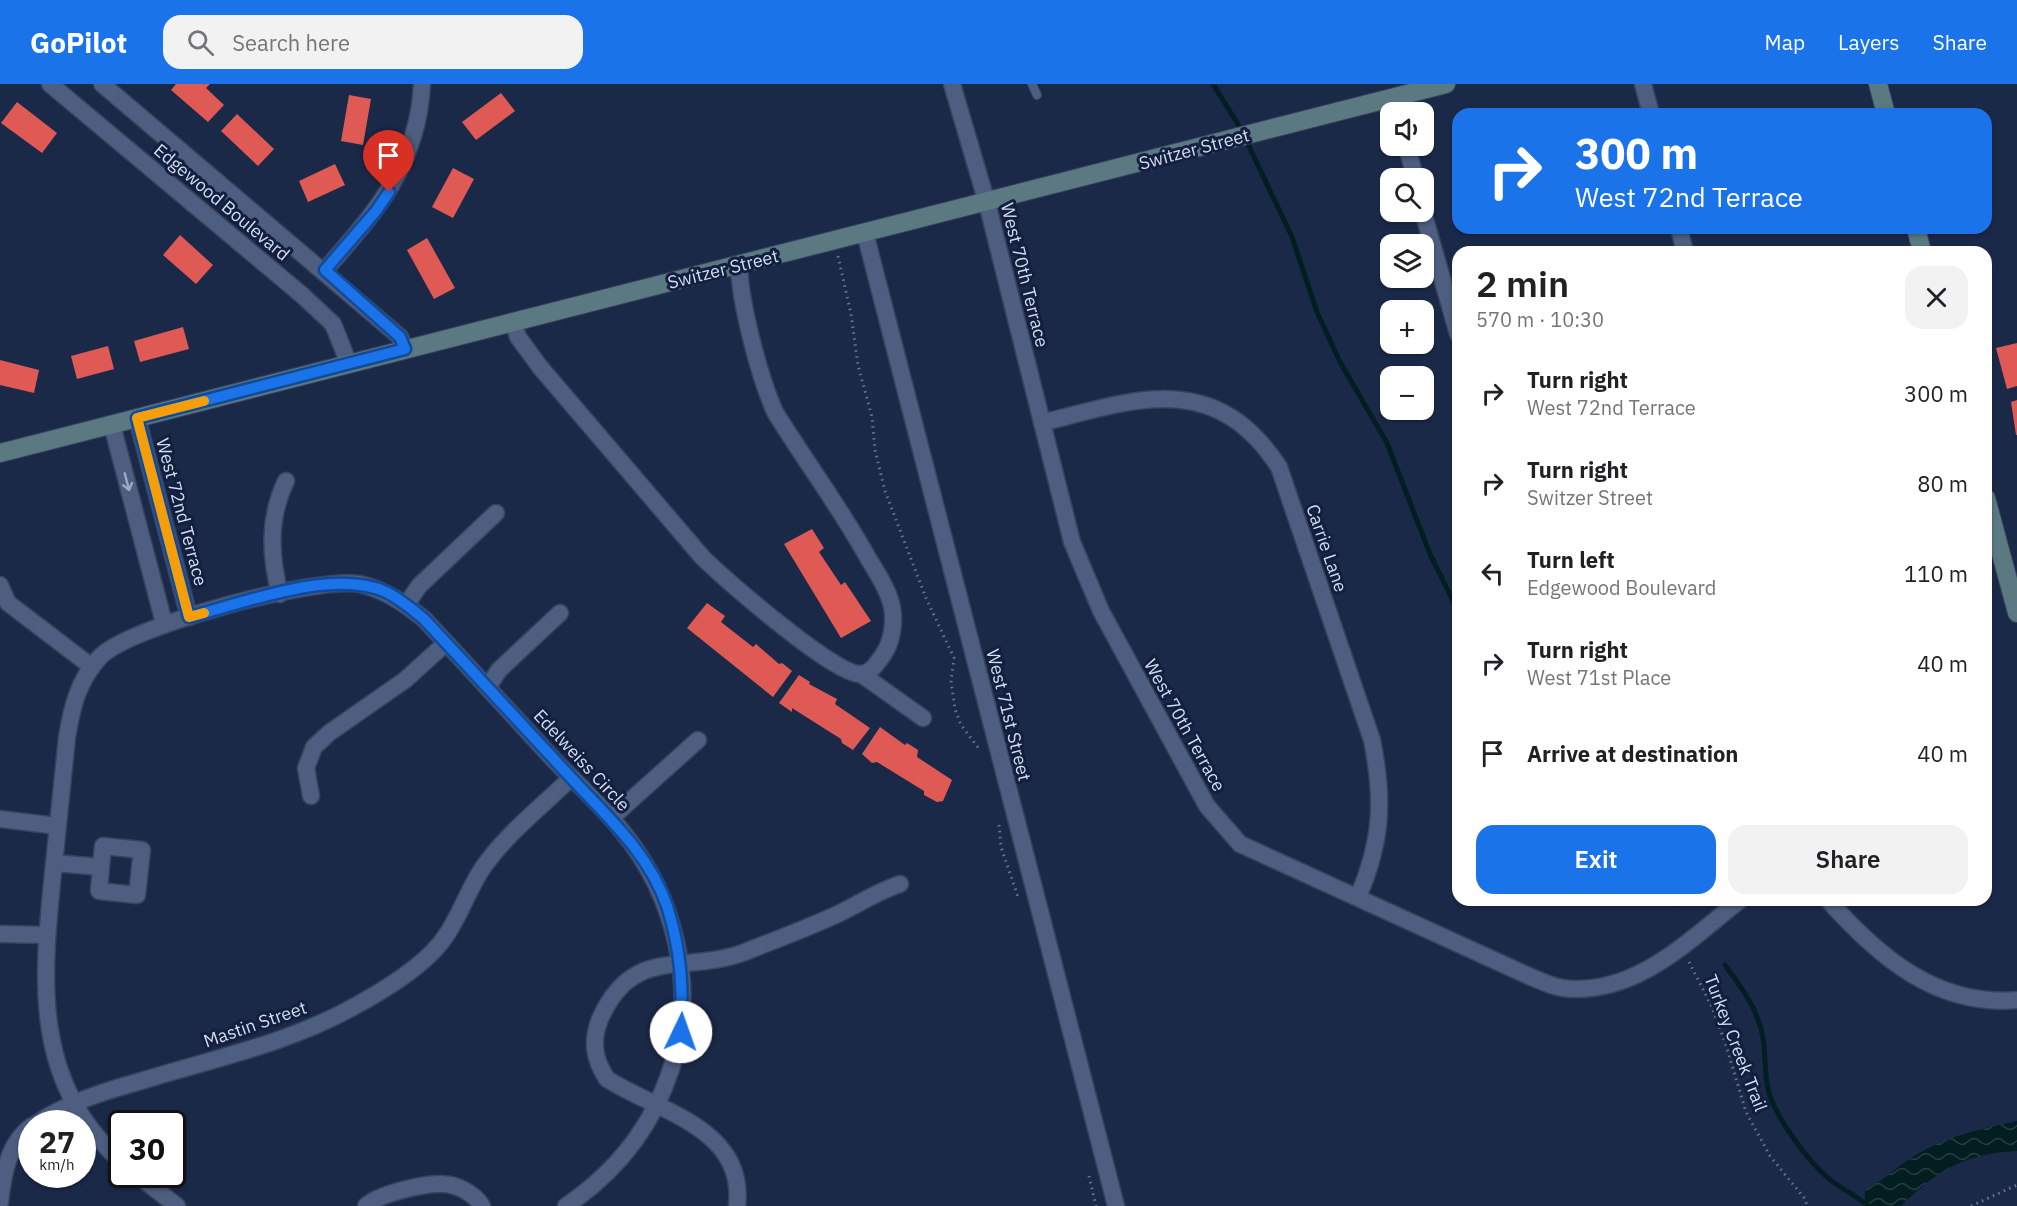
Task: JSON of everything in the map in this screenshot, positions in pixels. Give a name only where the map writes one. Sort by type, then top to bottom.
[{"type":"street","name":"Edgewood Boulevard","points":[[50,84],[302,295],[333,324],[345,346],[350,364]]},
{"type":"street","name":"Edgewood Boulevard","points":[[102,84],[325,270],[400,337],[405,349]]},
{"type":"street","points":[[325,270],[376,211],[400,172],[415,130],[422,84]]},
{"type":"street","name":"West 70th Terrace","points":[[952,84],[987,202],[1072,542],[1083,573],[1101,611],[1207,806],[1240,844],[1531,977],[1561,987],[1592,988],[1623,981],[1651,968],[1732,906]]},
{"type":"street","name":"Switzer Street","points":[[1404,102],[1446,84]]},
{"type":"street","points":[[1643,84],[1649,108]]},
{"type":"street","points":[[1878,84],[1884,108]]},
{"type":"street","name":"Switzer Street","points":[[0,453],[1265,130],[1380,108]]},
{"type":"street","points":[[1426,222],[1452,313]]},
{"type":"street","name":"West 71st Street","points":[[865,233],[1116,1206]]},
{"type":"street","points":[[739,265],[739,282],[767,394],[800,453],[855,535],[885,588],[892,608],[893,628],[885,651],[872,670],[861,674]]},
{"type":"street","points":[[513,322],[519,337],[540,367],[703,558],[730,584],[811,648],[849,672],[861,674],[923,718]]},
{"type":"street","name":"Carrie Lane","points":[[1042,423],[1126,401],[1167,398],[1185,400],[1217,409],[1233,418],[1253,434],[1270,454],[1278,467],[1372,740],[1378,770],[1381,800],[1378,836],[1358,897]]},
{"type":"street","name":"West 72nd Terrace","points":[[137,418],[189,617]]},
{"type":"street","points":[[112,425],[164,623]]},
{"type":"street","points":[[280,594],[271,548],[279,494],[286,481]]},
{"type":"street","points":[[405,604],[419,585],[496,513]]},
{"type":"street","points":[[1992,520],[2013,584],[2017,613]]},
{"type":"street","name":"Edelweiss Circle","points":[[108,1146],[87,1122],[56,1060],[46,1012],[47,935],[57,826],[72,708],[81,682],[100,657],[122,640],[164,623],[326,583],[343,583],[385,592],[405,604],[446,643],[611,818],[652,874],[666,905],[681,964],[683,982],[681,1032],[676,1055],[657,1106],[641,1134],[620,1161],[588,1191],[566,1206]]},
{"type":"street","points":[[0,585],[8,603],[92,668]]},
{"type":"street","points":[[488,687],[499,670],[560,613]]},
{"type":"street","points":[[311,796],[306,768],[314,747],[329,733],[405,680],[446,643]]},
{"type":"street","points":[[611,818],[698,740]]},
{"type":"street","name":"Mastin Street","points":[[58,1110],[111,1090],[295,1034],[355,1007],[434,951],[444,939],[481,870],[502,844],[571,778]]},
{"type":"street","points":[[0,819],[57,826]]},
{"type":"street","points":[[54,863],[101,867]]},
{"type":"street","points":[[737,1206],[738,1181],[726,1152],[708,1133],[607,1079],[597,1065],[593,1043],[600,1021],[622,983],[636,973],[660,966],[741,953],[842,912],[883,890],[900,884]]},
{"type":"street","points":[[1834,906],[1874,949],[1904,971],[1943,989],[1978,998],[1998,1001],[2017,1000]]},
{"type":"street","points":[[0,934],[47,935]]},
{"type":"street","points":[[0,1202],[3,1177],[11,1150],[18,1142]]},
{"type":"street","points":[[366,1206],[372,1200],[393,1193],[442,1184],[463,1188],[482,1206]]},
{"type":"street","points":[[154,1188],[177,1206]]},
{"type":"lane","points":[[1032,84],[1037,95]]},
{"type":"path","points":[[837,254],[851,314],[858,365],[872,417],[875,450],[885,491],[926,598],[954,658],[951,681],[955,709],[961,725],[986,758]]},
{"type":"path","points":[[999,824],[1003,854],[1019,899]]},
{"type":"path","name":"Turkey Creek Trail","points":[[1680,948],[1693,968],[1711,1005],[1746,1112],[1770,1155],[1805,1199],[1807,1206]]},
{"type":"path","points":[[1088,1166],[1096,1206]]},
{"type":"path","points":[[1971,1206],[2017,1185]]},
{"type":"water","points":[[2017,1121],[2017,1151],[1982,1156],[1953,1166],[1928,1182],[1901,1206],[1865,1206],[1865,1190],[1923,1151],[1962,1135]]},
{"type":"building","points":[[176,84],[210,84],[206,88],[224,105],[208,122],[171,90]]},
{"type":"building","points":[[501,93],[515,111],[476,140],[462,122]]},
{"type":"building","points":[[349,95],[371,99],[363,145],[341,141]]},
{"type":"building","points":[[17,102],[57,133],[42,153],[1,123]]},
{"type":"building","points":[[237,114],[274,149],[258,166],[221,131]]},
{"type":"building","points":[[335,164],[345,185],[308,202],[299,181]]},
{"type":"building","points":[[453,168],[474,179],[453,218],[432,207]]},
{"type":"building","points":[[180,235],[213,265],[196,284],[163,255]]},
{"type":"building","points":[[427,238],[455,288],[434,299],[407,250]]},
{"type":"building","points":[[183,327],[189,349],[140,362],[134,341]]},
{"type":"building","points":[[2017,343],[2017,386],[2007,389],[1996,348]]},
{"type":"building","points":[[108,346],[114,369],[77,379],[71,356]]},
{"type":"building","points":[[0,360],[39,370],[34,393],[0,385]]},
{"type":"building","points":[[2017,400],[2017,435],[2016,435],[2011,402]]},
{"type":"building","points":[[812,529],[824,548],[819,552],[841,585],[845,582],[871,621],[841,638],[784,544]]},
{"type":"building","points":[[707,603],[725,616],[721,622],[753,647],[756,644],[779,664],[782,663],[792,671],[773,697],[687,628]]},
{"type":"building","points":[[799,675],[810,682],[809,684],[837,699],[835,704],[870,728],[853,750],[842,743],[841,739],[792,708],[792,712],[779,703]]},
{"type":"building","points":[[880,727],[905,745],[907,743],[918,750],[917,757],[952,780],[943,801],[937,802],[924,795],[924,791],[877,762],[872,763],[862,754]]},
{"type":"waterway","points":[[1213,84],[1242,131]]},
{"type":"waterway","points":[[1246,140],[1292,237],[1317,312],[1340,362],[1387,443],[1430,554],[1452,599]]},
{"type":"waterway","points":[[1725,965],[1753,1008],[1761,1027],[1768,1089],[1771,1100],[1784,1124],[1819,1169],[1868,1206]]},
{"type":"slow traffic","points":[[204,401],[137,418],[189,617],[204,613]]},
{"type":"route","points":[[389,192],[376,211],[325,270],[400,337],[405,349],[137,418],[189,617],[303,588],[326,583],[343,583],[360,584],[385,592],[424,619],[611,818],[652,874],[666,905],[681,964],[683,982],[681,1032]]}]
